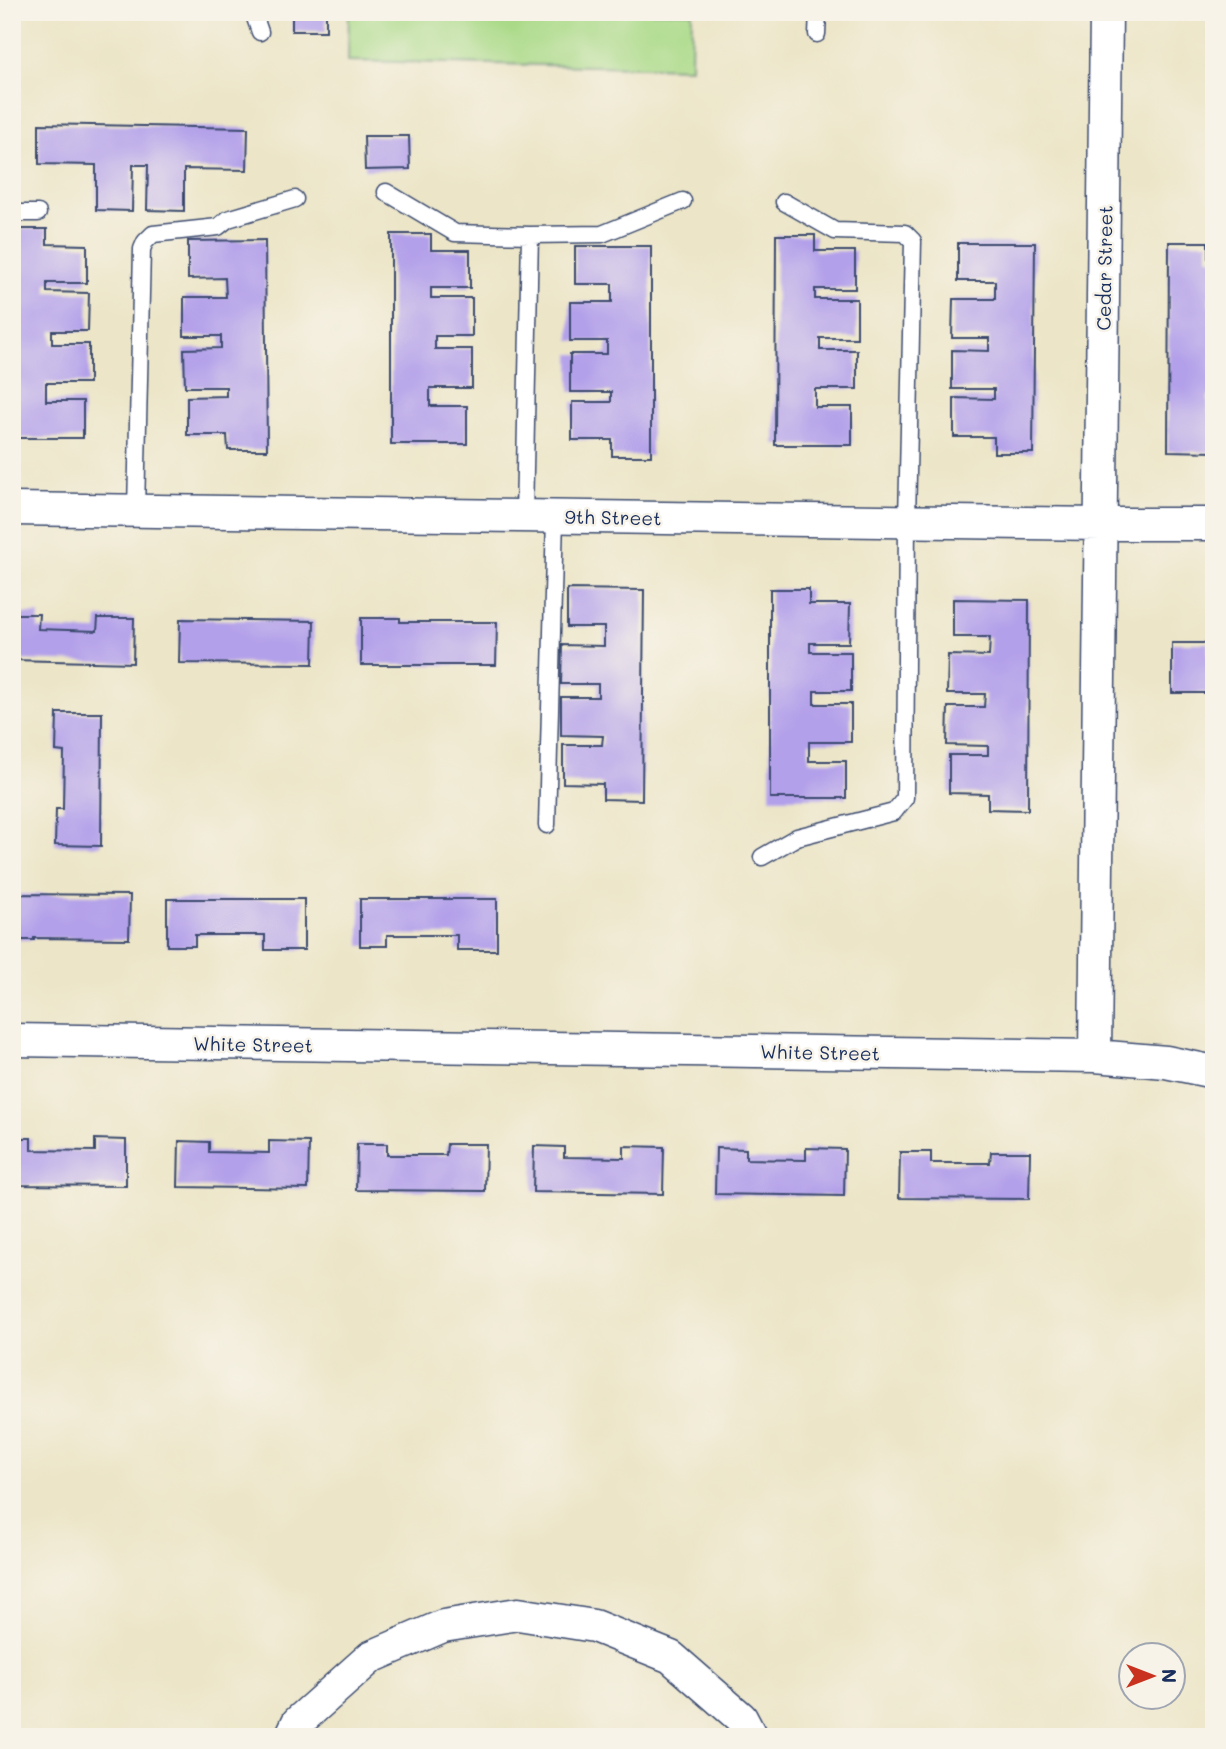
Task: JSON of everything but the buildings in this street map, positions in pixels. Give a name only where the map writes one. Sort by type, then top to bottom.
[{"type":"street","name":"Cedar Street","points":[[1101,524],[1106,12]]},
{"type":"street","name":"9th Street","points":[[12,509],[1214,524]]},
{"type":"street","points":[[1096,1056],[1101,524]]},
{"type":"street","name":"White Street","points":[[12,1040],[1096,1056],[1166,1062],[1214,1072]]},
{"type":"street","points":[[290,1737],[298,1722],[371,1657],[443,1626],[518,1614],[593,1626],[671,1657],[741,1718],[751,1737]]},
{"type":"lane","points":[[253,12],[260,32]]},
{"type":"lane","points":[[817,34],[818,12]]},
{"type":"lane","points":[[386,192],[455,233],[602,234],[682,201]]},
{"type":"lane","points":[[136,510],[142,250],[145,242],[153,234],[218,226],[228,219],[295,199]]},
{"type":"lane","points":[[762,858],[797,837],[894,812],[905,798],[913,241],[905,233],[835,231],[784,202]]},
{"type":"lane","points":[[12,213],[38,213]]},
{"type":"lane","points":[[530,234],[547,825]]},
{"type":"green space","points":[[349,12],[692,12],[691,68],[348,61]]}]
